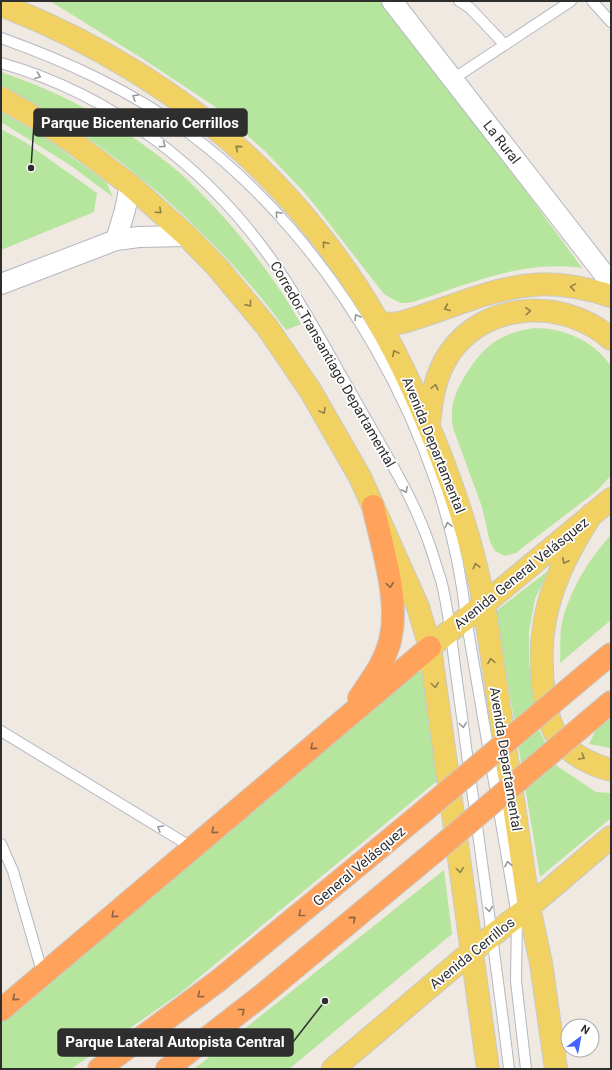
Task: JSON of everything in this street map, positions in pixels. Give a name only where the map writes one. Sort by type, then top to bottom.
[{"type":"highway","points":[[342,721],[370,682],[383,660],[391,636],[393,622],[390,581],[373,506]]},
{"type":"highway","points":[[1,1010],[430,647]]},
{"type":"highway","name":"General Velásquez","points":[[99,1069],[218,981],[417,817],[611,654]]},
{"type":"highway","points":[[167,1069],[267,991],[604,708]]},
{"type":"main road","name":"Avenida Departamental","points":[[1,5],[40,21],[96,48],[169,94],[226,137],[270,178],[306,219],[357,286],[379,323],[413,387],[445,464],[459,503],[478,572],[484,604],[523,912],[541,963],[556,1069]]},
{"type":"main road","points":[[1,98],[43,122],[130,185],[187,236],[218,268],[267,327],[310,390],[360,476],[418,607],[430,647],[488,1069]]},
{"type":"main road","points":[[379,323],[392,324],[403,322],[497,291],[533,285],[565,286],[587,289],[611,296]]},
{"type":"main road","points":[[429,426],[438,374],[448,356],[463,338],[489,321],[500,316],[530,310],[554,312],[583,320],[611,339]]},
{"type":"main road","name":"Avenida General Velásquez","points":[[430,647],[611,498]]},
{"type":"main road","points":[[591,516],[574,544],[558,576],[552,592],[542,631],[542,684],[547,713],[558,738],[575,754],[592,763],[611,770]]},
{"type":"main road","name":"Avenida Cerrillos","points":[[333,1069],[471,952],[523,912],[611,837]]},
{"type":"street","name":"La Rural","points":[[392,1],[611,283]]},
{"type":"street","points":[[116,240],[125,210],[130,185]]},
{"type":"street","points":[[1,284],[116,240],[139,237],[187,236]]},
{"type":"lane","points":[[459,1],[470,8],[505,45]]},
{"type":"lane","points":[[453,79],[571,1]]},
{"type":"lane","points":[[592,1],[611,22]]},
{"type":"lane","points":[[1,38],[70,64],[106,81],[133,96],[183,129],[219,156],[265,199],[315,259],[353,310],[403,401],[430,466],[442,501],[463,587],[458,625],[509,1069]]},
{"type":"lane","name":"Corredor Transantiago Departamental","points":[[1,63],[43,77],[76,92],[111,110],[144,131],[170,150],[194,171],[220,197],[260,245],[279,271],[305,313],[405,488],[430,545],[446,603],[458,625]]},
{"type":"lane","points":[[458,625],[523,912],[516,981],[526,1069]]},
{"type":"lane","points":[[1,731],[193,848]]},
{"type":"lane","points":[[1,844],[13,871],[43,975]]},
{"type":"green space","points":[[50,1],[387,1],[582,268],[560,266],[519,270],[479,280],[413,302],[401,303],[397,301],[384,294],[304,192],[266,152],[214,106],[143,59]]},
{"type":"green space","points":[[1,72],[62,97],[101,117],[138,141],[177,170],[231,225],[261,263],[289,303],[301,324],[286,330],[258,294],[193,224],[120,162],[81,134],[41,109],[1,87]]},
{"type":"green space","points":[[1,112],[40,134],[106,182],[113,197],[70,165],[1,122]]},
{"type":"green space","points":[[1,129],[25,142],[97,193],[94,212],[1,250]]},
{"type":"green space","points":[[535,328],[557,330],[578,338],[596,350],[611,366],[611,475],[598,490],[516,553],[505,556],[495,551],[490,542],[482,507],[453,428],[452,407],[461,382],[486,349],[502,337],[523,330]]},
{"type":"green space","points":[[611,535],[611,620],[560,663],[560,638],[565,611],[581,576],[595,554]]},
{"type":"green space","points":[[549,570],[535,599],[529,631],[529,664],[539,730],[557,766],[596,792],[611,793],[611,818],[540,877],[496,611]]},
{"type":"green space","points":[[422,671],[437,781],[179,994],[71,1069],[1,1069],[1,1023],[413,674]]},
{"type":"green space","points":[[611,718],[611,748],[589,744],[596,730]]},
{"type":"green space","points":[[444,870],[452,934],[289,1069],[194,1069]]},
{"type":"place","name":"Parque Bicentenario Cerrillos","points":[[31,168]]},
{"type":"place","name":"Parque Lateral Autopista Central","points":[[325,1001]]}]
